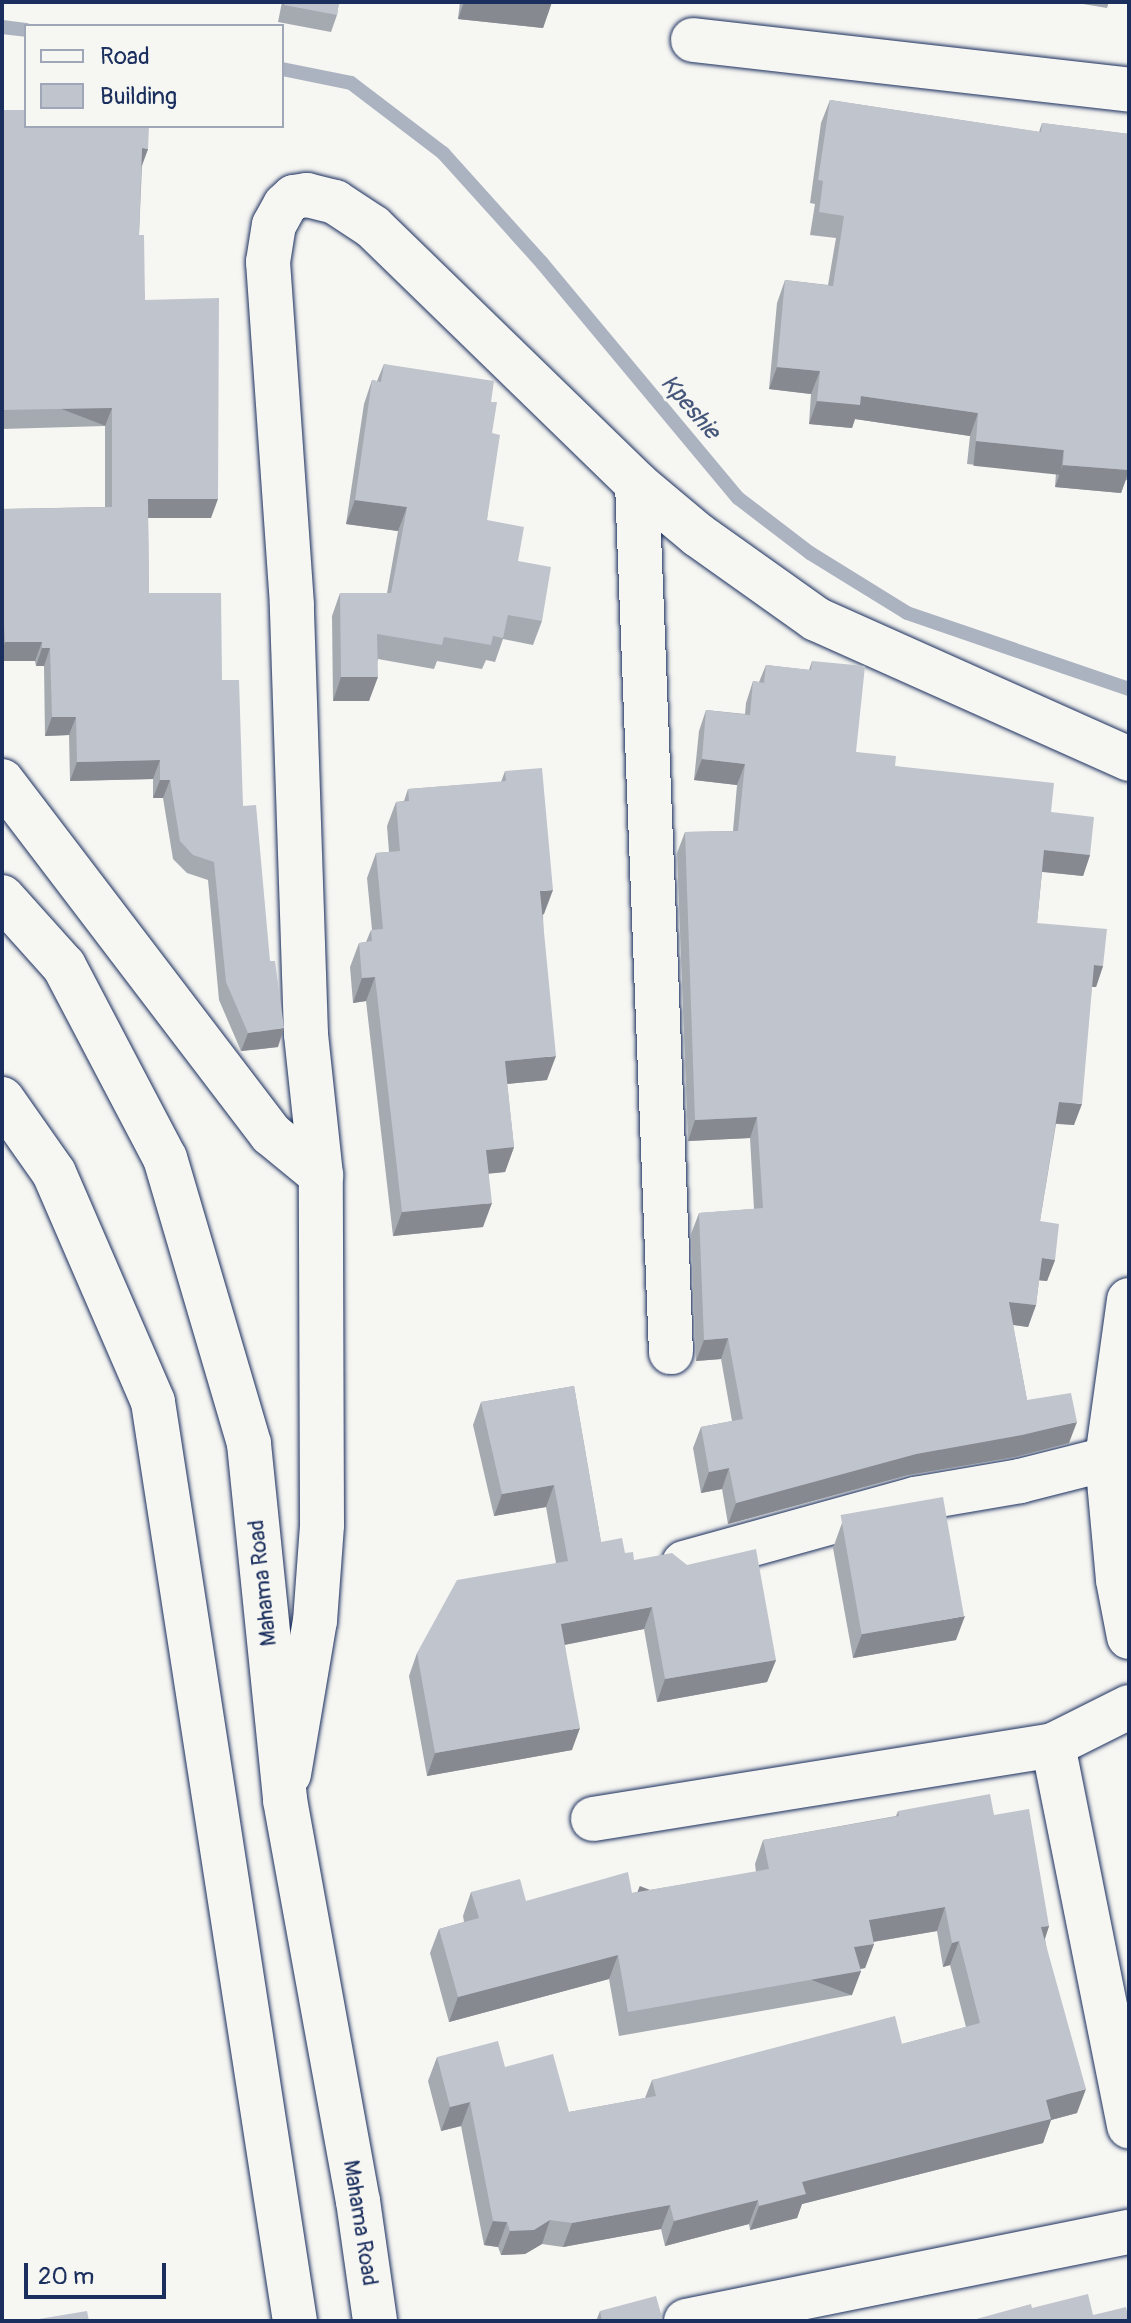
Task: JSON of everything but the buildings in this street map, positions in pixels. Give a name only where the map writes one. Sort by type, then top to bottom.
[{"type":"street","points":[[693,40],[1129,90]]},
{"type":"street","points":[[285,1800],[315,1621],[322,1525],[321,1175],[306,1034],[292,605],[268,262],[274,225],[285,205],[294,197],[307,195],[335,202],[373,227],[637,484],[698,535],[816,619],[1129,759]]},
{"type":"street","points":[[637,484],[671,1352]]},
{"type":"street","points":[[2,781],[271,1134],[321,1175]]},
{"type":"street","name":"Mahama Road","points":[[2,897],[64,966],[165,1158],[249,1444],[285,1800],[358,2201],[375,2321]]},
{"type":"street","points":[[2,1099],[54,1173],[153,1402],[295,2321]]},
{"type":"street","points":[[1129,1300],[1107,1459],[1118,1580],[1129,1637]]},
{"type":"street","points":[[684,1563],[915,1499],[1020,1481],[1107,1459]]},
{"type":"street","points":[[593,1819],[1053,1745],[1129,1707]]},
{"type":"street","points":[[1053,1745],[1129,2127]]},
{"type":"street","points":[[686,2321],[1129,2232]]},
{"type":"waterway","name":"Kpeshie","points":[[2,27],[24,30]]},
{"type":"waterway","name":"Kpeshie","points":[[284,69],[351,83],[443,153],[542,263],[738,498],[810,553],[907,613],[1129,689]]}]
